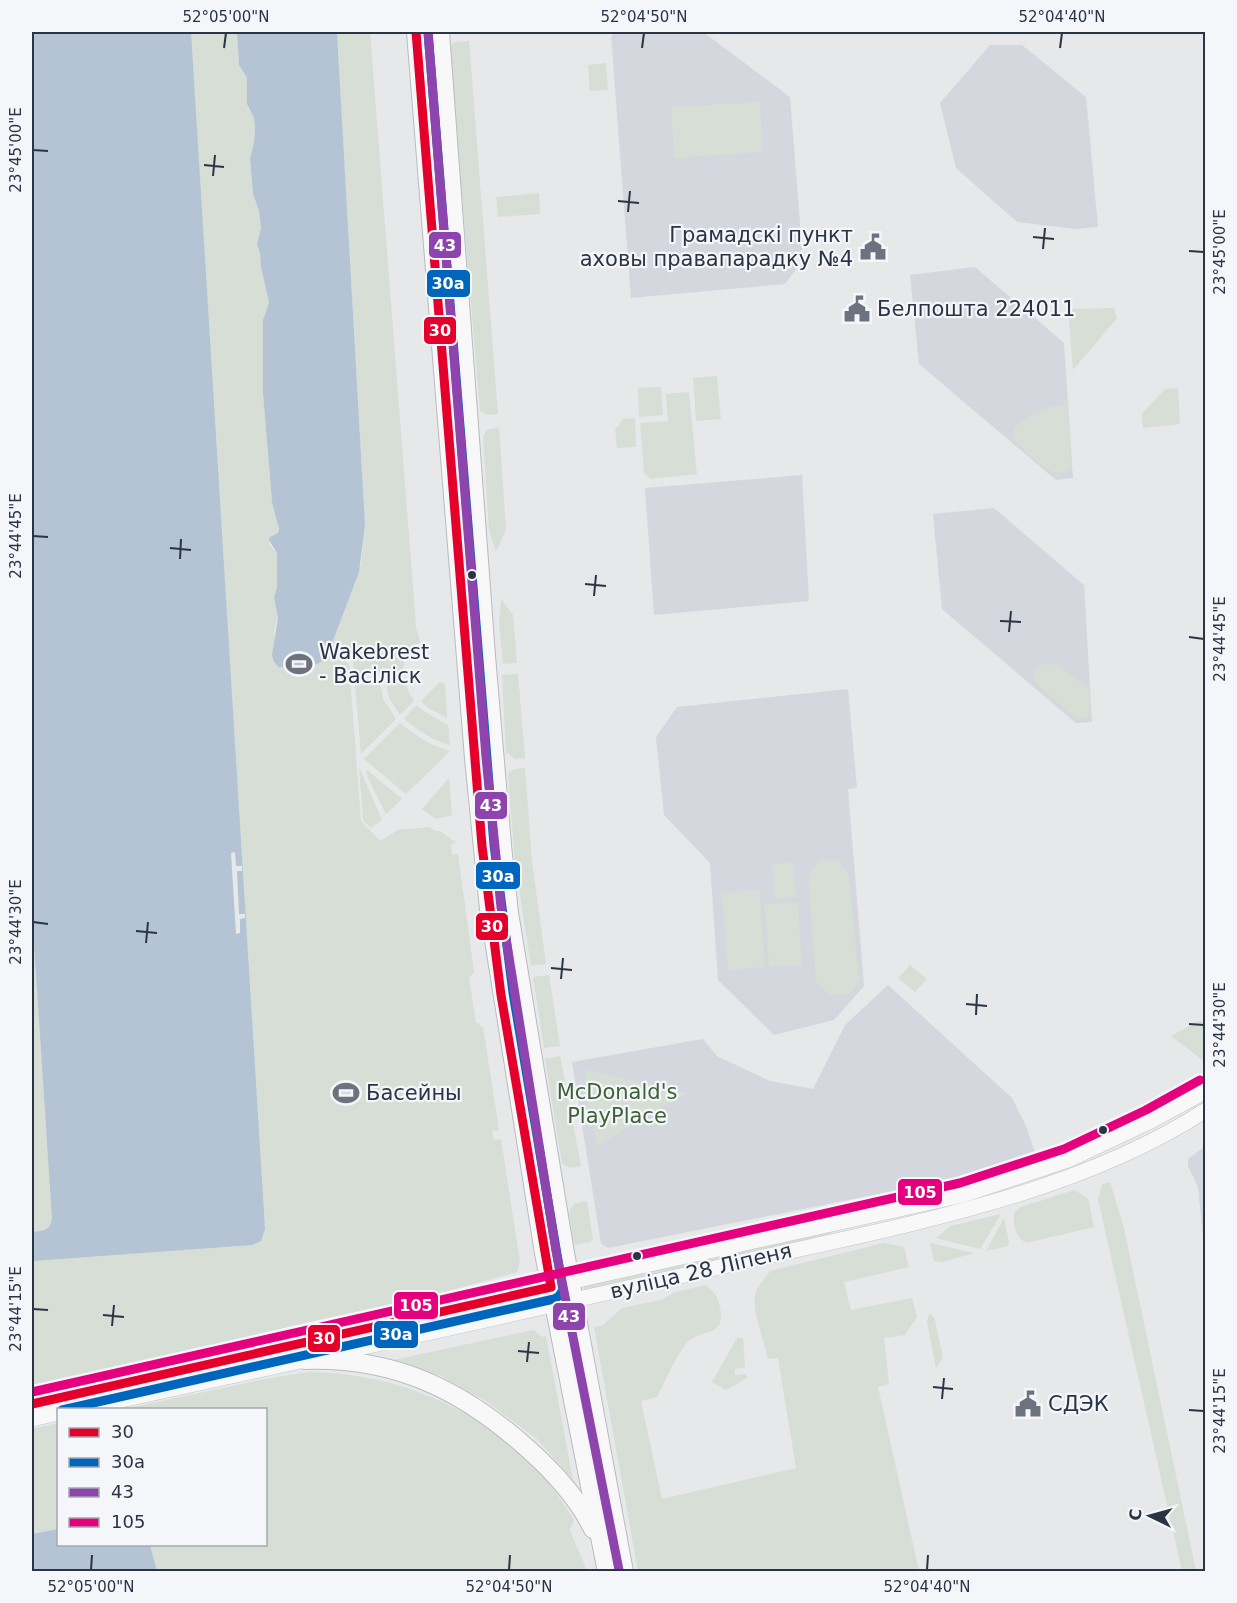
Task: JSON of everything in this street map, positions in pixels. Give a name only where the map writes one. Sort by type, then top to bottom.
[{"type":"highway","points":[[416,32],[466,658],[489,909],[550,1287],[605,1564]]},
{"type":"highway","points":[[440,32],[486,656],[509,913],[570,1282],[624,1572]]},
{"type":"highway","points":[[466,658],[486,656]]},
{"type":"highway","points":[[469,693],[489,692]]},
{"type":"highway","points":[[304,1360],[349,1360],[388,1368],[428,1382],[484,1413],[521,1442],[556,1476],[590,1522],[605,1564]]},
{"type":"main road","name":"вуліца 28 Ліпеня","points":[[32,1404],[963,1195],[1068,1160],[1151,1121],[1206,1091]]},
{"type":"main road","name":"вуліца 28 Ліпеня","points":[[84,1408],[554,1306],[988,1203],[1073,1175],[1158,1138],[1206,1110]]},
{"type":"main road","points":[[1151,1121],[1158,1138]]},
{"type":"main road","points":[[32,1419],[57,1413]]},
{"type":"shaded area","points":[[615,32],[703,32],[790,97],[802,249],[796,258],[797,268],[785,284],[631,298],[611,36]]},
{"type":"shaded area","points":[[990,45],[1022,45],[1086,97],[1098,227],[1075,229],[1017,222],[956,168],[940,103]]},
{"type":"shaded area","points":[[975,267],[1064,343],[1073,478],[1056,480],[919,364],[910,275]]},
{"type":"shaded area","points":[[802,475],[809,601],[654,615],[645,488]]},
{"type":"shaded area","points":[[994,508],[1084,585],[1092,722],[1076,723],[942,609],[933,514]]},
{"type":"shaded area","points":[[848,689],[857,788],[848,789],[864,986],[834,1020],[774,1035],[718,980],[710,863],[664,815],[656,737],[677,707]]},
{"type":"shaded area","points":[[888,985],[1012,1098],[1026,1126],[1036,1156],[973,1175],[608,1248],[601,1244],[572,1062],[703,1039],[717,1056],[770,1081],[813,1089],[845,1025]]},
{"type":"shaded area","points":[[1205,1146],[1205,1260],[1198,1187],[1188,1166],[1188,1159]]},
{"type":"green space","points":[[32,32],[237,32],[239,65],[247,78],[248,107],[254,118],[254,142],[250,159],[253,194],[259,211],[261,228],[257,244],[269,303],[263,320],[263,393],[272,502],[278,520],[278,533],[273,535],[269,544],[277,553],[277,587],[274,597],[278,615],[274,632],[279,667],[301,667],[315,664],[325,657],[329,650],[349,664],[361,821],[380,841],[398,830],[429,827],[440,831],[456,843],[451,844],[452,855],[458,854],[474,972],[469,978],[476,1023],[483,1027],[499,1130],[492,1131],[494,1140],[501,1139],[520,1262],[517,1272],[420,1299],[32,1390]]},
{"type":"green space","points":[[337,32],[370,32],[416,626],[420,642],[408,655],[402,672],[354,675],[353,662],[331,646],[361,564],[365,525]]},
{"type":"green space","points":[[469,41],[498,414],[488,415],[480,411],[450,51],[452,44]]},
{"type":"green space","points":[[606,63],[608,90],[590,91],[588,65]]},
{"type":"green space","points":[[760,102],[763,152],[674,158],[671,107]]},
{"type":"green space","points":[[539,193],[540,214],[498,217],[496,197]]},
{"type":"green space","points":[[1114,308],[1117,318],[1073,370],[1068,309]]},
{"type":"green space","points":[[717,376],[721,419],[696,421],[693,378]]},
{"type":"green space","points":[[661,387],[663,415],[639,417],[638,388]]},
{"type":"green space","points":[[1178,388],[1180,424],[1143,428],[1142,414],[1165,389]]},
{"type":"green space","points":[[689,392],[697,474],[651,479],[644,473],[640,423],[668,421],[666,394]]},
{"type":"green space","points":[[1063,402],[1067,402],[1072,465],[1066,472],[1058,473],[1050,471],[1034,459],[1014,440],[1013,431],[1028,417],[1043,409],[1063,406]]},
{"type":"green space","points":[[635,418],[636,447],[617,448],[615,430],[623,419]]},
{"type":"green space","points":[[499,427],[506,529],[496,552],[489,530],[483,437],[487,430]]},
{"type":"green space","points":[[501,599],[513,615],[517,663],[503,664],[499,624]]},
{"type":"green space","points":[[1045,663],[1060,666],[1089,689],[1091,712],[1086,717],[1075,718],[1036,684],[1035,671]]},
{"type":"green space","points":[[518,674],[525,758],[515,759],[506,752],[502,675]]},
{"type":"green space","points":[[405,681],[414,701],[400,715],[389,698],[386,683]]},
{"type":"green space","points":[[440,682],[445,684],[447,718],[421,701]]},
{"type":"green space","points":[[380,683],[383,699],[396,719],[361,754],[355,685]]},
{"type":"green space","points":[[416,705],[448,725],[450,745],[426,734],[404,719]]},
{"type":"green space","points":[[400,723],[424,740],[450,751],[406,794],[364,759]]},
{"type":"green space","points":[[359,767],[382,820],[371,828],[363,821]]},
{"type":"green space","points":[[525,768],[532,861],[546,964],[531,966],[515,863],[508,774],[514,769]]},
{"type":"green space","points":[[366,769],[402,799],[386,814],[368,778]]},
{"type":"green space","points":[[449,778],[452,815],[436,819],[422,809]]},
{"type":"green space","points":[[838,860],[849,874],[859,981],[851,994],[830,995],[816,982],[808,875],[819,861]]},
{"type":"green space","points":[[793,862],[796,897],[775,899],[772,864]]},
{"type":"green space","points":[[760,890],[765,967],[728,970],[722,893]]},
{"type":"green space","points":[[798,902],[802,965],[769,967],[764,904]]},
{"type":"green space","points":[[910,965],[927,979],[915,992],[898,978]]},
{"type":"green space","points":[[549,975],[560,1046],[544,1048],[533,977]]},
{"type":"green space","points":[[1199,1021],[1205,1022],[1205,1062],[1171,1036]]},
{"type":"green space","points":[[560,1056],[581,1166],[570,1168],[562,1164],[545,1059]]},
{"type":"green space","name":"McDonald's PlayPlace","points":[[585,1070],[687,1093],[597,1146],[592,1114],[588,1114],[583,1080],[587,1079]]},
{"type":"green space","points":[[1110,1182],[1124,1228],[1196,1571],[1182,1571],[1098,1199],[1102,1184]]},
{"type":"green space","points":[[1074,1190],[1088,1198],[1094,1227],[1026,1243],[1019,1237],[1014,1226],[1014,1213],[1021,1207]]},
{"type":"green space","points":[[587,1201],[593,1239],[590,1242],[574,1245],[569,1211],[574,1204]]},
{"type":"green space","points":[[831,1213],[828,1217],[594,1263],[593,1260]]},
{"type":"green space","points":[[1001,1214],[980,1249],[936,1238],[951,1226]]},
{"type":"green space","points":[[1004,1218],[1008,1246],[986,1251]]},
{"type":"green space","points":[[845,1227],[821,1237],[585,1290],[583,1288],[584,1285]]},
{"type":"green space","points":[[884,1243],[904,1247],[909,1267],[844,1282],[851,1310],[912,1298],[917,1317],[905,1335],[884,1338],[889,1384],[878,1387],[919,1571],[638,1571],[594,1327],[603,1325],[622,1308],[660,1300],[676,1292],[706,1285],[718,1300],[721,1318],[719,1324],[710,1332],[691,1339],[674,1363],[657,1397],[641,1401],[662,1499],[796,1468],[778,1358],[768,1359],[755,1310],[756,1292],[770,1271]]},
{"type":"green space","points":[[930,1243],[974,1253],[943,1262],[934,1261]]},
{"type":"green space","points":[[929,1314],[935,1320],[943,1358],[936,1368],[927,1322]]},
{"type":"green space","points":[[533,1330],[542,1337],[546,1336],[573,1480],[537,1439],[486,1401],[441,1376],[393,1360]]},
{"type":"green space","points":[[737,1338],[743,1338],[745,1367],[735,1369],[735,1375],[746,1374],[747,1378],[726,1390],[712,1382]]},
{"type":"green space","points":[[309,1372],[374,1379],[436,1399],[465,1414],[493,1431],[551,1485],[574,1520],[570,1530],[587,1571],[157,1571],[150,1546],[267,1546],[267,1408],[128,1408]]},
{"type":"green space","points":[[57,1423],[57,1529],[32,1534],[32,1429]]},
{"type":"water","points":[[32,32],[191,32],[265,1229],[261,1241],[252,1245],[32,1261],[32,1232],[48,1228],[52,1218],[32,913]]},
{"type":"water","points":[[237,32],[337,32],[365,525],[359,572],[328,654],[319,663],[306,667],[279,667],[272,655],[278,618],[274,597],[277,587],[277,553],[269,540],[278,533],[279,529],[272,502],[263,393],[263,320],[269,303],[257,244],[261,228],[259,211],[253,194],[250,159],[254,142],[254,118],[247,104],[247,78],[239,65]]},
{"type":"water","points":[[57,1529],[57,1546],[150,1546],[157,1571],[32,1571],[32,1534]]},
{"type":"pier","points":[[235,852],[236,866],[242,866],[242,871],[237,871],[239,914],[245,914],[245,918],[240,919],[240,933],[236,934],[231,853]]},
{"type":"transit line","name":"30","points":[[32,1404],[551,1287],[501,995],[482,846],[416,32]]},
{"type":"transit line","name":"30а","points":[[71,1408],[554,1299],[563,1290],[513,993],[494,845],[428,32]]},
{"type":"transit line","name":"43","points":[[428,32],[486,757],[501,907],[556,1251],[619,1570]]},
{"type":"transit line","name":"105","points":[[32,1392],[960,1183],[1064,1149],[1146,1110],[1200,1080]]},
{"type":"place","name":"Грамадскі пункт аховы правапарадку №4","points":[[873,247]]},
{"type":"place","name":"Белпошта 224011","points":[[857,309]]},
{"type":"place","name":"Wakebrest - Васіліск","points":[[299,664]]},
{"type":"place","name":"Басейны","points":[[346,1093]]},
{"type":"place","name":"СДЭК","points":[[1028,1404]]}]
